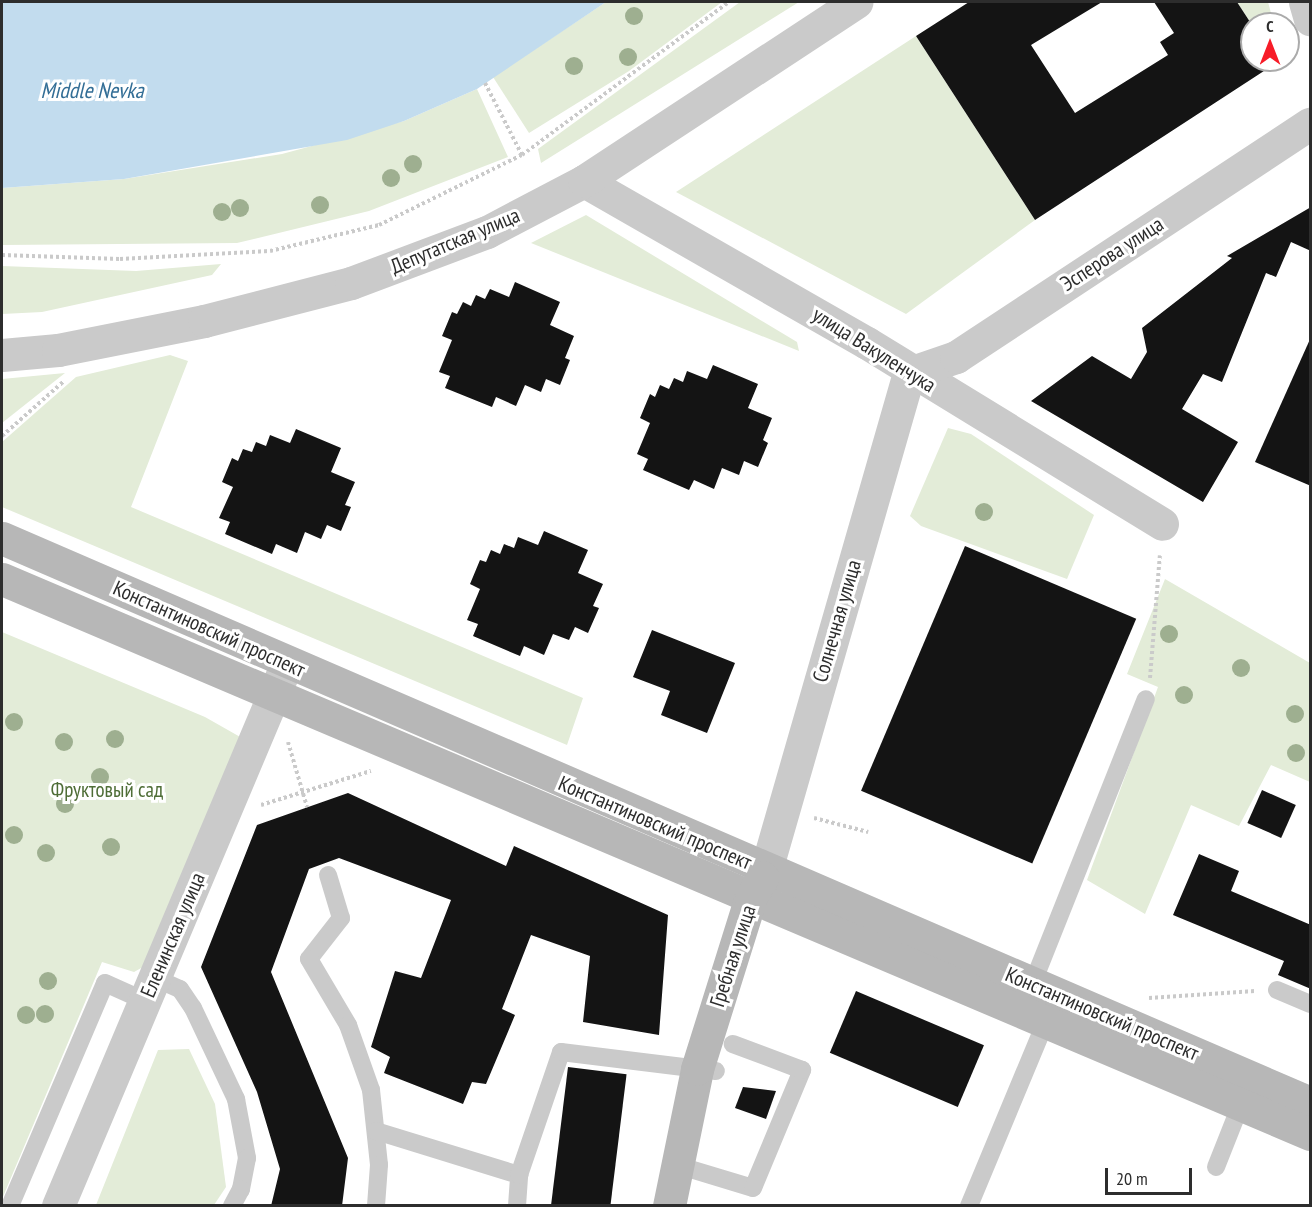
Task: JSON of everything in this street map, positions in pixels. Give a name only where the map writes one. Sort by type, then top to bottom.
[{"type":"street","name":"Депутатская улица","points":[[2,355],[58,350],[204,321],[351,283],[487,232],[584,181],[857,2]]},
{"type":"street","points":[[1305,2],[1311,18]]},
{"type":"street","name":"Эсперова улица","points":[[909,373],[956,357],[1311,124]]},
{"type":"street","name":"улица Вакуленчука","points":[[584,181],[867,343],[909,373],[1162,524]]},
{"type":"street","name":"Солнечная улица","points":[[762,890],[909,373]]},
{"type":"street","name":"Константиновский проспект","points":[[2,538],[287,663],[762,890]]},
{"type":"street","name":"Константиновский проспект","points":[[2,579],[274,695],[1039,1003],[1311,1103]]},
{"type":"street","name":"Еленинская улица","points":[[58,1206],[287,663]]},
{"type":"street","name":"Гребная улица","points":[[669,1206],[688,1167],[707,1070],[762,890]]},
{"type":"street","name":"Константиновский проспект","points":[[1039,1003],[1241,1104],[1311,1134]]},
{"type":"street","name":"Гребная улица","points":[[688,1167],[691,1206]]},
{"type":"lane","points":[[969,1206],[1146,699]]},
{"type":"lane","points":[[328,875],[341,918],[309,959],[348,1025],[371,1090],[380,1165],[376,1206]]},
{"type":"lane","points":[[10,1206],[105,983],[150,989],[180,989],[193,1008],[236,1099],[247,1158],[241,1189],[232,1206]]},
{"type":"lane","points":[[1277,990],[1311,1004]]},
{"type":"lane","points":[[688,1167],[753,1188],[802,1070],[733,1044]]},
{"type":"lane","points":[[517,1206],[519,1175],[561,1052],[707,1070]]},
{"type":"lane","points":[[1216,1167],[1241,1104]]},
{"type":"lane","points":[[376,1131],[519,1175]]},
{"type":"path","points":[[2,255],[120,259],[270,251],[379,225],[522,155],[729,2]]},
{"type":"path","points":[[485,83],[522,155]]},
{"type":"path","points":[[2,436],[68,378]]},
{"type":"path","points":[[1146,699],[1156,646],[1162,524]]},
{"type":"path","points":[[284,730],[308,807]]},
{"type":"path","points":[[248,809],[380,768]]},
{"type":"path","points":[[810,817],[868,832]]},
{"type":"path","points":[[1143,998],[1277,990]]},
{"type":"green space","points":[[606,2],[722,2],[629,71],[529,133],[493,77]]},
{"type":"green space","points":[[740,2],[799,2],[541,163],[538,149]]},
{"type":"green space","points":[[1237,2],[1268,2],[1271,12],[1244,12]]},
{"type":"green space","points":[[916,36],[1035,220],[906,314],[676,192]]},
{"type":"green space","points":[[477,89],[508,157],[369,211],[237,243],[2,245],[2,188],[124,179],[282,154],[404,121]]},
{"type":"green space","points":[[586,215],[797,342],[799,351],[531,243]]},
{"type":"green space","points":[[221,264],[212,275],[42,312],[2,314],[2,266],[136,271]]},
{"type":"green space","points":[[170,355],[188,361],[131,507],[583,698],[567,745],[2,507],[2,442],[76,377]]},
{"type":"green space","points":[[65,373],[2,423],[2,379]]},
{"type":"green space","points":[[948,428],[971,434],[1094,515],[1067,579],[921,526],[910,516]]},
{"type":"green space","points":[[1165,579],[1310,663],[1310,782],[1271,765],[1239,826],[1191,805],[1145,914],[1087,880],[1158,687],[1127,674]]},
{"type":"green space","name":"Фруктовый сад","points":[[2,632],[205,717],[242,738],[143,967],[134,972],[102,962],[2,1199]]},
{"type":"green space","points":[[189,1049],[215,1104],[226,1187],[214,1205],[96,1205],[158,1050]]},
{"type":"water","name":"Middle Nevka","points":[[2,2],[606,2],[477,89],[404,121],[347,140],[124,179],[2,188]]},
{"type":"building","points":[[969,2],[1102,2],[1031,45],[1075,113],[1168,55],[1160,42],[1174,33],[1154,2],[1237,2],[1244,12],[1240,12],[1240,72],[1263,72],[1035,220],[916,36]]},
{"type":"building","points":[[1311,207],[1311,251],[1291,242],[1276,277],[1266,273],[1222,382],[1203,374],[1182,409],[1238,442],[1203,502],[1031,401],[1092,356],[1131,379],[1147,352],[1142,328],[1232,258],[1227,256]]},
{"type":"building","points":[[515,282],[560,302],[550,325],[574,336],[565,358],[570,360],[560,385],[546,379],[541,392],[525,385],[516,406],[496,397],[492,407],[445,388],[450,376],[439,372],[452,340],[442,336],[452,312],[457,314],[463,302],[471,306],[476,295],[485,299],[490,289],[509,297]]},
{"type":"building","points":[[1311,337],[1311,486],[1255,462]]},
{"type":"building","points":[[713,365],[758,384],[748,408],[772,418],[763,440],[768,443],[758,467],[744,461],[739,475],[722,468],[714,489],[694,480],[689,490],[643,470],[648,459],[637,454],[650,423],[640,418],[650,394],[655,397],[660,385],[669,389],[674,378],[683,382],[687,371],[707,379]]},
{"type":"building","points":[[296,429],[341,448],[331,472],[355,482],[345,505],[351,507],[341,531],[327,525],[321,539],[305,532],[297,553],[276,544],[272,554],[225,534],[230,522],[219,518],[233,487],[222,482],[232,458],[238,461],[243,449],[252,452],[256,442],[266,446],[270,435],[290,443]]},
{"type":"building","points":[[544,531],[588,550],[578,573],[603,584],[593,606],[599,608],[588,633],[575,627],[569,640],[553,634],[544,655],[524,646],[520,656],[473,636],[478,624],[467,620],[480,589],[470,584],[480,560],[486,562],[491,550],[500,554],[504,544],[514,548],[518,537],[538,545]]},
{"type":"building","points":[[965,546],[1136,619],[1032,864],[861,791]]},
{"type":"building","points":[[652,630],[735,663],[707,733],[661,715],[670,691],[633,677]]},
{"type":"building","points":[[1262,790],[1296,805],[1281,838],[1247,823]]},
{"type":"building","points":[[348,793],[506,866],[514,846],[668,915],[659,1035],[583,1022],[590,956],[531,935],[502,1009],[515,1015],[486,1084],[472,1082],[463,1104],[384,1073],[390,1057],[371,1047],[395,971],[421,978],[451,900],[339,858],[309,869],[271,972],[348,1158],[342,1206],[271,1206],[280,1169],[257,1092],[201,967],[257,825]]},
{"type":"building","points":[[1199,854],[1239,871],[1231,891],[1311,925],[1311,989],[1278,975],[1284,961],[1173,915]]},
{"type":"building","points":[[856,991],[984,1045],[958,1107],[830,1053]]},
{"type":"building","points":[[568,1067],[627,1074],[610,1206],[551,1206]]},
{"type":"building","points":[[743,1087],[776,1091],[766,1119],[735,1108]]}]
